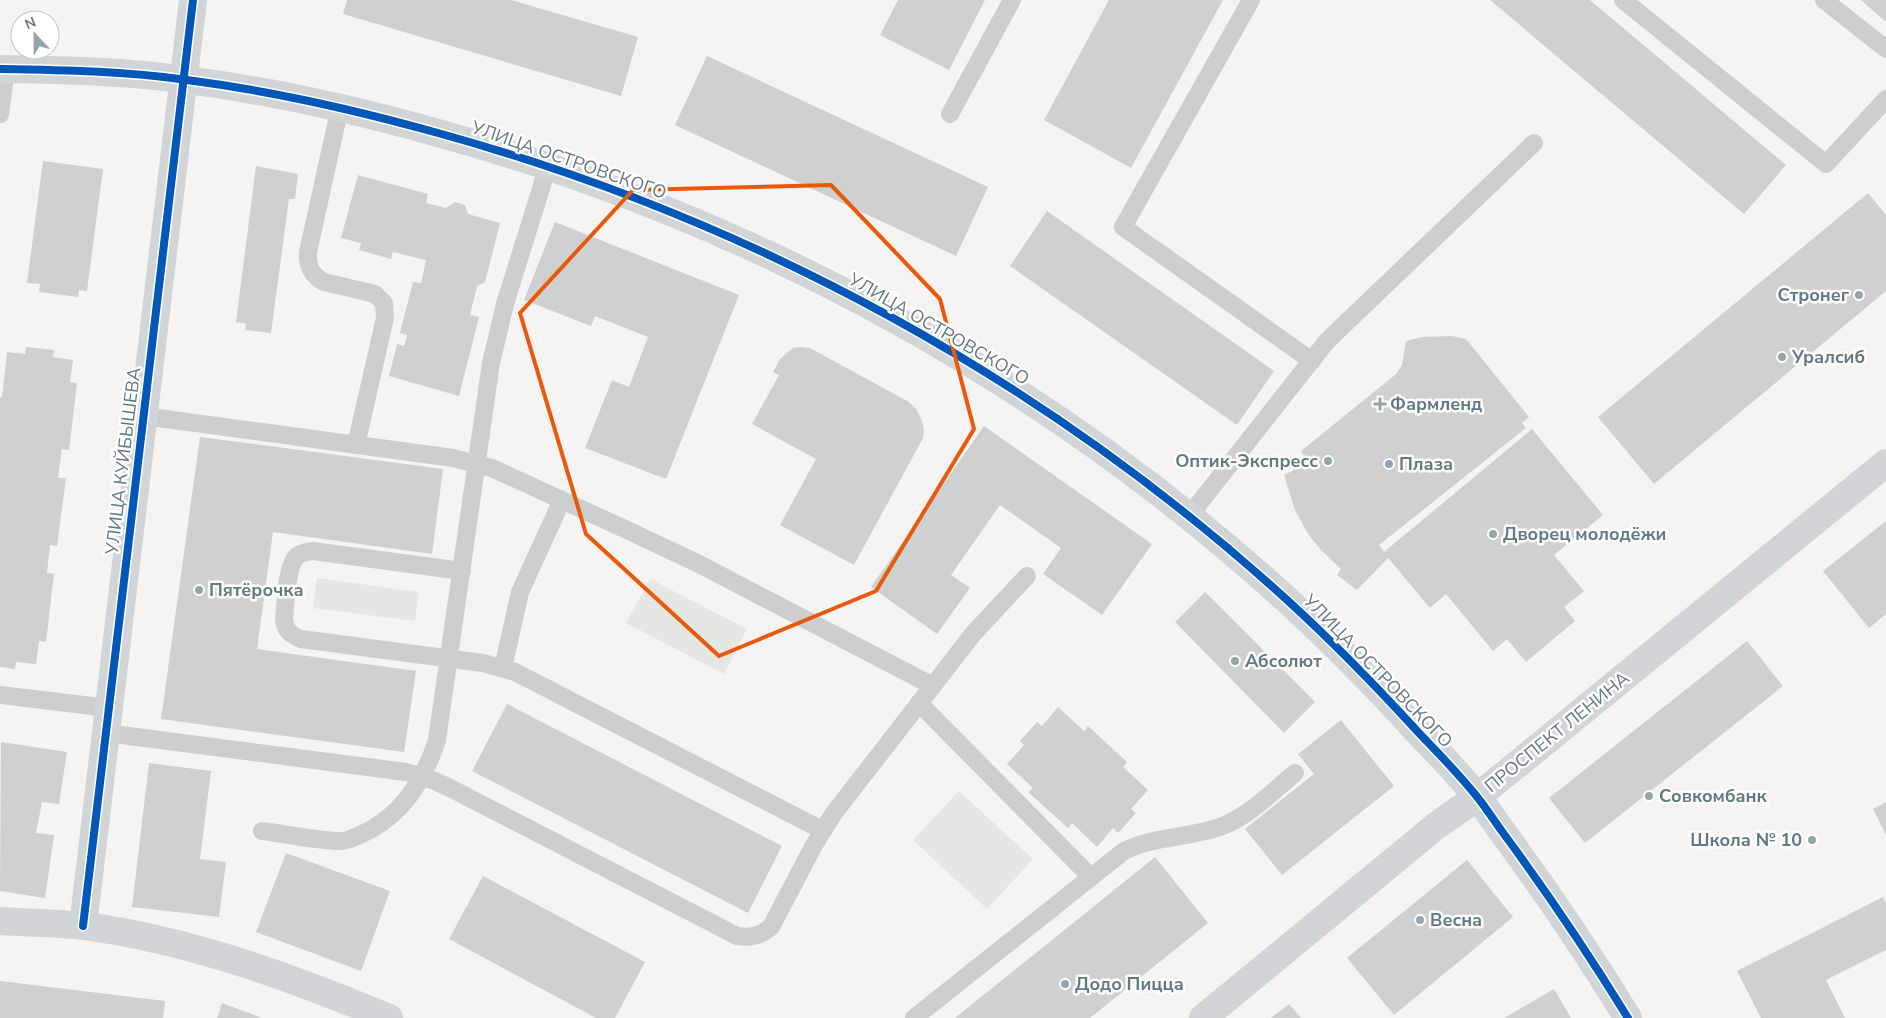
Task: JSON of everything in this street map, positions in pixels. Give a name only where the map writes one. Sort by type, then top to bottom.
[{"type":"street","name":"УЛИЦА КУЙБЫШЕВА","points":[[84,926],[193,0]]},
{"type":"street","name":"УЛИЦА ОСТРОВСКОГО","points":[[3,69],[76,70],[183,79],[257,91],[340,108],[476,143],[619,190],[698,222],[809,273],[892,316],[1020,394],[1136,474],[1259,575],[1315,625],[1368,678],[1477,797],[1526,863],[1579,940],[1628,1018]]},
{"type":"street","name":"ПРОСПЕКТ ЛЕНИНА","points":[[1203,1018],[1436,826],[1477,797],[1886,462]]},
{"type":"street","points":[[0,921],[84,926],[163,941],[240,962],[317,988],[350,1010],[389,1018]]},
{"type":"lane","points":[[950,114],[1012,0]]},
{"type":"lane","points":[[1251,0],[1123,228],[1312,361]]},
{"type":"lane","points":[[1623,0],[1826,164],[1886,99]]},
{"type":"lane","points":[[1824,0],[1886,49]]},
{"type":"lane","points":[[0,114],[3,69]]},
{"type":"lane","points":[[340,108],[307,262],[316,278],[324,282],[375,294],[384,302],[385,318],[356,445]]},
{"type":"lane","points":[[1189,516],[1327,341],[1534,143]]},
{"type":"lane","points":[[262,831],[344,841],[368,831],[392,816],[423,777],[437,740],[486,391],[496,338],[548,166]]},
{"type":"lane","points":[[144,416],[453,458],[492,468],[697,563],[933,686]]},
{"type":"lane","points":[[503,668],[520,592],[562,500]]},
{"type":"lane","points":[[462,571],[313,551],[304,552],[298,555],[290,569],[284,619],[285,626],[293,636],[301,639],[450,658],[503,668],[822,830]]},
{"type":"lane","points":[[0,695],[108,720],[406,772],[423,777],[450,788],[737,936],[748,938],[771,927],[822,830],[973,634],[1027,576]]},
{"type":"lane","points":[[919,703],[1090,876]]},
{"type":"lane","points":[[914,1018],[1090,876],[1124,851],[1134,846],[1222,826],[1248,810],[1294,774]]},
{"type":"highlighted area","points":[[831,185],[940,299],[974,429],[876,591],[719,656],[586,534],[520,313],[633,190]]},
{"type":"shaded area","points":[[317,578],[419,592],[415,621],[313,608]]},
{"type":"shaded area","points":[[650,579],[747,629],[724,674],[626,623]]},
{"type":"shaded area","points":[[959,791],[1033,859],[987,909],[913,840]]},
{"type":"building","points":[[347,0],[511,0],[638,37],[621,96],[343,14]]},
{"type":"building","points":[[898,0],[985,0],[949,70],[880,35]]},
{"type":"building","points":[[1109,0],[1223,0],[1131,168],[1044,120]]},
{"type":"building","points":[[1490,0],[1590,0],[1786,165],[1744,214]]},
{"type":"building","points":[[1861,0],[1886,0],[1886,22]]},
{"type":"building","points":[[707,56],[988,187],[956,256],[675,125]]},
{"type":"building","points":[[43,161],[103,169],[87,291],[79,290],[78,297],[39,292],[40,284],[27,283]]},
{"type":"building","points":[[256,166],[298,174],[295,199],[289,199],[271,333],[245,330],[246,324],[236,322]]},
{"type":"building","points":[[358,175],[428,194],[426,203],[446,208],[455,202],[465,205],[468,214],[500,223],[485,282],[477,286],[470,315],[479,317],[459,396],[389,376],[397,344],[404,346],[407,335],[400,333],[413,282],[421,283],[426,260],[393,252],[391,259],[359,250],[361,243],[341,238]]},
{"type":"building","points":[[1868,193],[1886,215],[1886,291],[1654,484],[1598,417]]},
{"type":"building","points":[[1047,211],[1274,371],[1237,425],[1010,266]]},
{"type":"building","points":[[555,222],[739,295],[666,479],[585,448],[612,380],[629,387],[648,337],[595,316],[591,326],[524,300]]},
{"type":"building","points":[[1452,336],[1466,339],[1529,417],[1522,423],[1526,428],[1379,545],[1384,552],[1532,429],[1603,515],[1554,555],[1584,591],[1564,607],[1575,621],[1526,662],[1507,639],[1493,651],[1446,594],[1430,608],[1388,558],[1357,590],[1337,575],[1341,569],[1321,550],[1308,534],[1295,510],[1284,475],[1292,471],[1305,457],[1301,451],[1396,374],[1402,365],[1406,341],[1422,337]]},
{"type":"building","points":[[26,347],[54,350],[53,357],[73,360],[70,382],[77,383],[69,450],[62,449],[58,478],[66,478],[57,546],[50,545],[47,573],[54,574],[46,642],[39,641],[36,664],[16,662],[15,669],[0,667],[0,397],[2,397],[7,352],[25,354]]},
{"type":"building","points":[[793,348],[810,348],[909,402],[921,418],[924,429],[923,438],[854,565],[780,525],[816,459],[752,424],[779,375],[773,372],[780,359]]},
{"type":"building","points":[[984,426],[1152,544],[1102,615],[1043,574],[1061,548],[1000,505],[951,575],[970,588],[937,634],[871,587]]},
{"type":"building","points":[[200,437],[443,469],[432,554],[273,532],[257,649],[416,671],[404,752],[161,719]]},
{"type":"building","points":[[1886,521],[1886,614],[1869,628],[1823,571]]},
{"type":"building","points":[[1205,592],[1315,702],[1284,733],[1175,622]]},
{"type":"building","points":[[1747,641],[1783,686],[1585,843],[1549,798]]},
{"type":"building","points":[[507,704],[782,846],[748,913],[472,771]]},
{"type":"building","points":[[1058,707],[1084,731],[1088,726],[1127,762],[1123,767],[1148,790],[1131,809],[1136,813],[1118,833],[1113,828],[1097,847],[1072,823],[1068,828],[1028,792],[1033,788],[1007,764],[1024,745],[1020,741],[1037,722],[1042,726]]},
{"type":"building","points":[[1341,720],[1394,786],[1282,875],[1245,829],[1314,774],[1298,754]]},
{"type":"building","points":[[1,742],[67,752],[59,804],[42,802],[36,833],[54,835],[45,898],[0,891]]},
{"type":"building","points":[[149,763],[211,771],[200,859],[226,862],[219,917],[132,907]]},
{"type":"building","points":[[1886,802],[1886,835],[1873,809]]},
{"type":"building","points":[[286,853],[390,891],[361,971],[256,932]]},
{"type":"building","points":[[1155,857],[1208,923],[1090,1018],[955,1018]]},
{"type":"building","points":[[1467,860],[1513,917],[1394,1015],[1347,958]]},
{"type":"building","points":[[483,876],[645,962],[615,1018],[596,1018],[449,939]]},
{"type":"building","points":[[1883,897],[1886,903],[1886,950],[1826,980],[1845,1018],[1761,1018],[1737,971]]},
{"type":"building","points":[[0,981],[165,1001],[163,1018],[0,1018]]},
{"type":"building","points":[[1554,989],[1571,1018],[1504,1018]]},
{"type":"building","points":[[222,1003],[262,1018],[217,1018]]},
{"type":"building","points":[[1289,1004],[1301,1018],[1271,1018]]},
{"type":"cycle path","points":[[83,926],[193,0]]},
{"type":"cycle path","points":[[0,69],[117,73],[219,84],[314,102],[438,133],[555,169],[669,212],[781,261],[889,316],[994,378],[1096,446],[1193,519],[1286,599],[1337,647],[1478,798],[1566,922],[1628,1018]]},
{"type":"place","name":"Стронег","points":[[1859,295]]},
{"type":"place","name":"Уралсиб","points":[[1782,357]]},
{"type":"place","name":"Фармленд","points":[[1380,404]]},
{"type":"place","name":"Оптик-Экспресс","points":[[1328,461]]},
{"type":"place","name":"Плаза","points":[[1389,464]]},
{"type":"place","name":"Дворец молодёжи","points":[[1493,534]]},
{"type":"place","name":"Пятёрочка","points":[[199,590]]},
{"type":"place","name":"Абсолют","points":[[1235,661]]},
{"type":"place","name":"Совкомбанк","points":[[1649,796]]},
{"type":"place","name":"Школа № 10","points":[[1812,840]]},
{"type":"place","name":"Весна","points":[[1420,920]]},
{"type":"place","name":"Додо Пицца","points":[[1065,984]]}]
